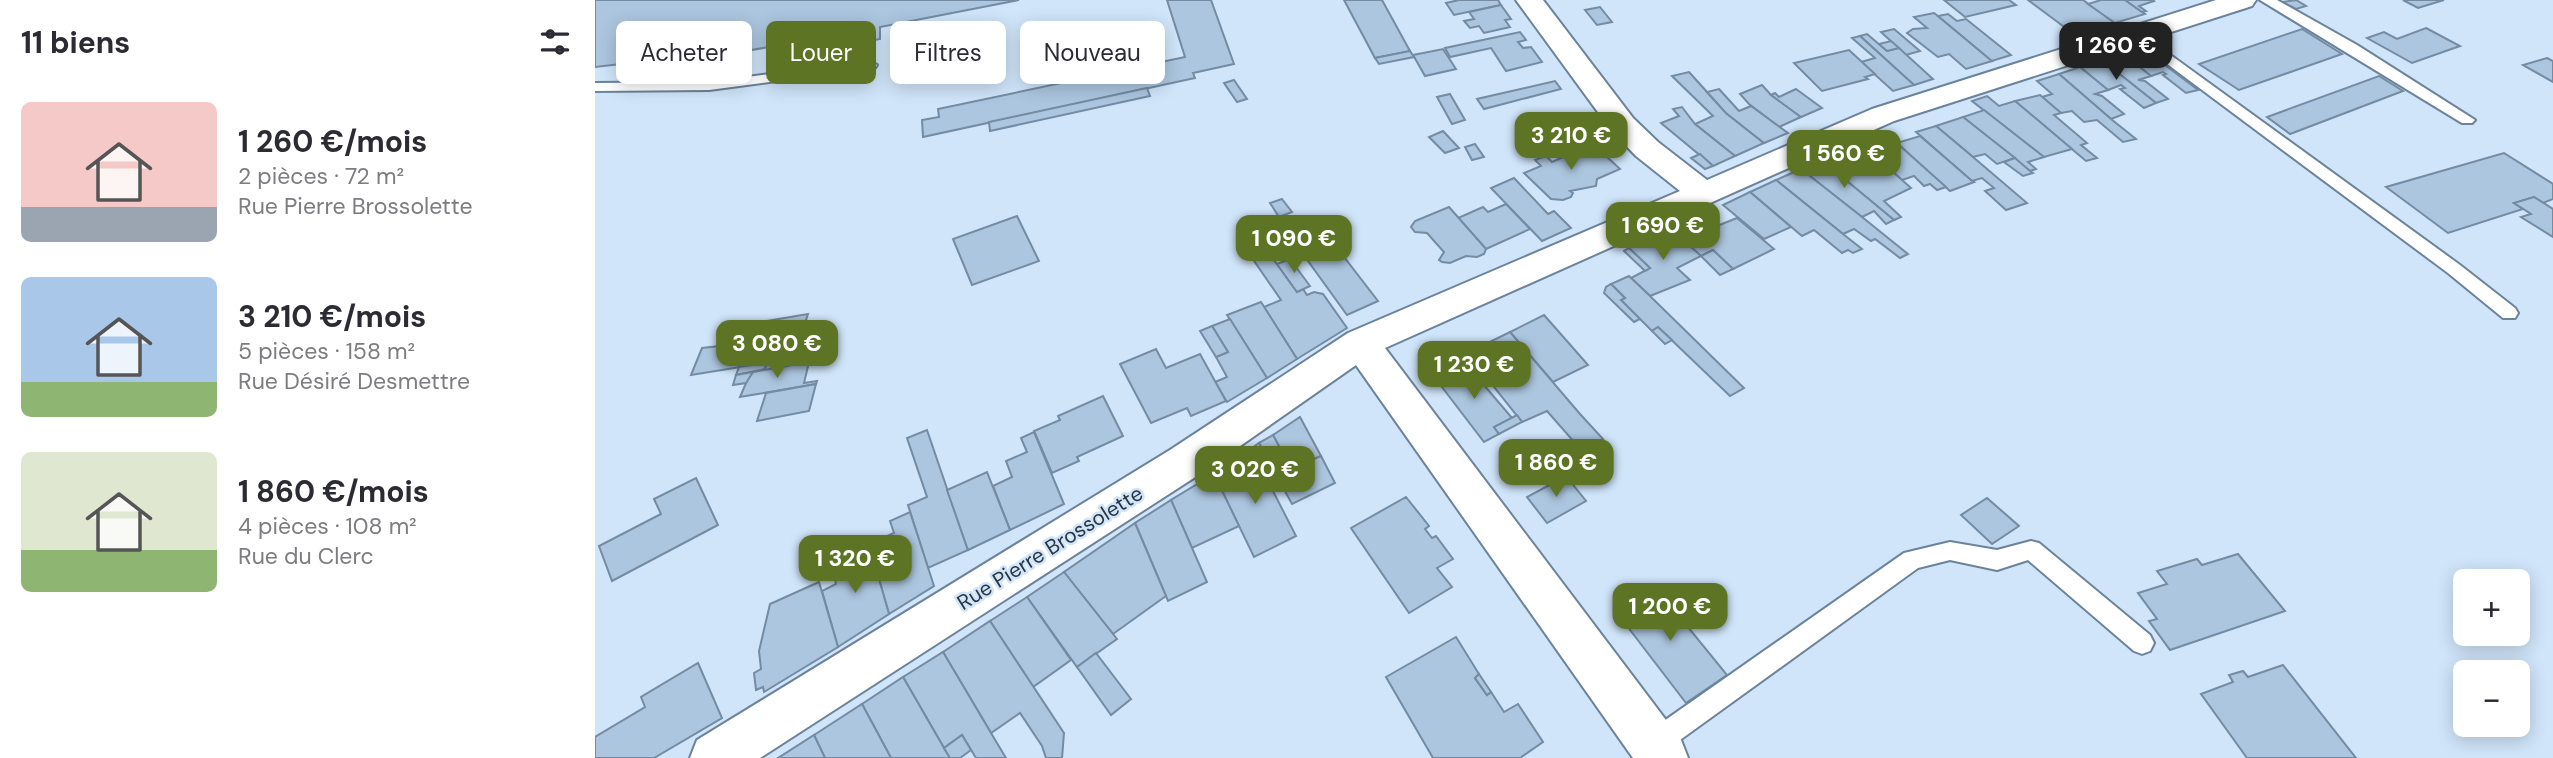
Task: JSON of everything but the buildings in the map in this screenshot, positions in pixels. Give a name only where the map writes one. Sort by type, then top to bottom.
[{"type":"street","points":[[1529,0],[1622,124],[1647,149],[1703,193]]},
{"type":"street","name":"Rue Pierre Brossolette","points":[[715,758],[1185,463],[1361,343],[1401,323],[1478,293],[1850,128],[1914,103],[2243,0]]},
{"type":"street","points":[[1361,343],[1658,751]]},
{"type":"lane","points":[[2267,0],[2352,48],[2467,120]]},
{"type":"lane","points":[[2136,34],[2454,269],[2509,313]]},
{"type":"lane","points":[[595,87],[709,86],[766,79]]},
{"type":"lane","points":[[1658,751],[1912,560],[1950,551],[1997,560],[2031,550],[2142,643]]}]
